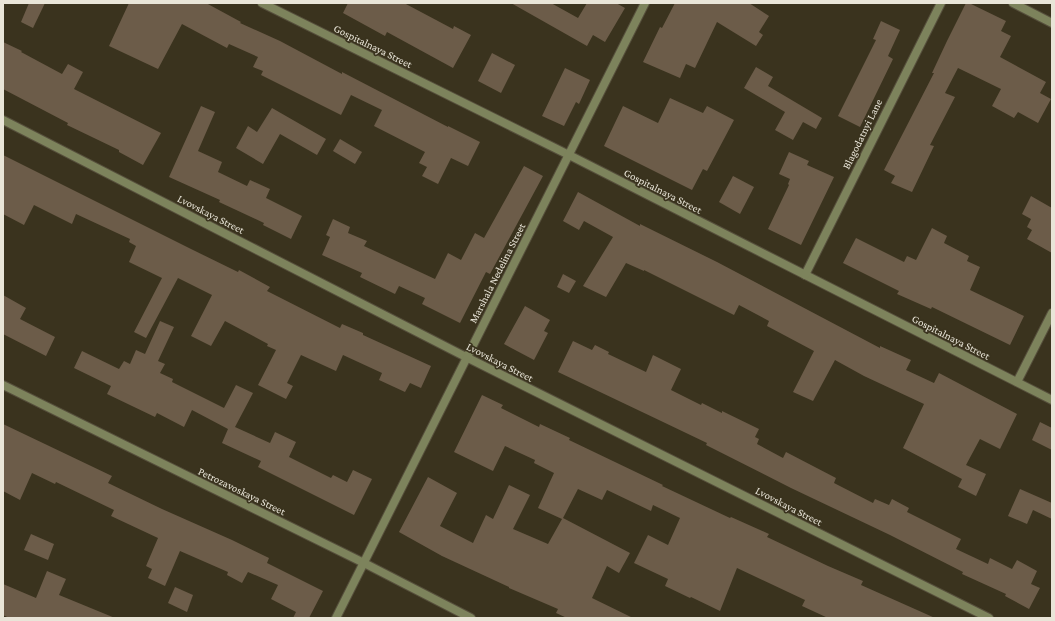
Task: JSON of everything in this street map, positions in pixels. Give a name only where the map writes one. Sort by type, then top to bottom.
[{"type":"street","name":"Gospitalnaya Street","points":[[262,3],[569,155],[1052,400]]},
{"type":"street","name":"Marshala Nedelina Street","points":[[336,618],[645,3]]},
{"type":"street","name":"Blagodatnyi Lane","points":[[804,275],[941,3]]},
{"type":"street","points":[[1013,3],[1052,23]]},
{"type":"street","name":"Lvovskaya Street","points":[[3,120],[466,357],[989,618]]},
{"type":"street","points":[[1017,382],[1052,313]]},
{"type":"street","name":"Petrozavoskaya Street","points":[[3,385],[364,563],[471,618]]},
{"type":"building","points":[[29,3],[45,3],[33,28],[21,22]]},
{"type":"building","points":[[129,3],[206,3],[241,22],[240,23],[280,41],[342,74],[342,72],[480,142],[468,166],[451,158],[438,184],[422,176],[427,167],[419,163],[425,152],[374,126],[382,110],[351,95],[341,115],[261,75],[263,71],[253,67],[258,57],[229,44],[227,48],[182,24],[158,69],[109,46]]},
{"type":"building","points":[[348,3],[404,3],[453,29],[454,26],[471,35],[453,68],[387,32],[385,36],[343,13]]},
{"type":"building","points":[[511,3],[551,3],[578,18],[587,3],[616,3],[625,8],[605,42],[593,35],[587,46]]},
{"type":"building","points":[[675,3],[749,3],[769,16],[759,32],[763,35],[756,46],[717,22],[695,68],[686,64],[680,78],[643,62],[660,27],[662,28]]},
{"type":"building","points":[[966,3],[969,3],[1006,21],[1001,31],[1011,36],[1000,57],[1046,82],[1040,93],[1051,99],[1038,123],[1018,112],[1014,118],[992,106],[1001,89],[958,68],[945,93],[955,97],[930,145],[934,146],[912,192],[891,183],[895,176],[884,170],[934,73],[932,73]]},
{"type":"building","points":[[881,21],[900,30],[888,56],[893,59],[860,127],[838,116],[876,40],[873,39]]},
{"type":"building","points":[[3,42],[62,74],[68,64],[83,72],[74,89],[161,133],[143,165],[119,152],[119,150],[67,125],[68,123],[3,89]]},
{"type":"building","points":[[492,53],[515,65],[501,93],[478,81]]},
{"type":"building","points":[[756,67],[773,77],[768,86],[822,118],[816,129],[803,122],[793,140],[775,130],[785,112],[744,88]]},
{"type":"building","points":[[565,68],[590,80],[579,104],[576,102],[564,126],[542,116]]},
{"type":"building","points":[[670,98],[703,113],[707,106],[734,120],[707,171],[703,169],[692,190],[604,146],[623,106],[658,123]]},
{"type":"building","points":[[201,106],[215,112],[198,151],[222,162],[218,172],[247,186],[250,180],[270,189],[266,198],[302,216],[291,239],[263,225],[264,223],[219,202],[220,200],[169,177]]},
{"type":"building","points":[[272,108],[326,139],[317,155],[280,134],[263,164],[236,148],[248,126],[257,132]]},
{"type":"building","points":[[340,139],[362,152],[355,164],[333,151]]},
{"type":"building","points":[[789,152],[809,161],[807,165],[834,177],[801,245],[768,229],[789,185],[790,179],[779,174]]},
{"type":"building","points":[[3,155],[238,272],[239,270],[270,287],[267,291],[340,328],[342,324],[431,366],[421,388],[410,383],[405,392],[379,380],[382,373],[343,355],[336,371],[301,355],[287,383],[293,386],[286,399],[258,385],[276,350],[267,346],[268,344],[225,321],[211,346],[191,336],[212,295],[178,278],[146,338],[134,332],[162,278],[129,262],[136,246],[129,242],[130,239],[76,214],[72,224],[34,205],[24,225],[3,214]]},
{"type":"building","points":[[524,166],[543,176],[490,274],[486,272],[460,323],[422,304],[425,298],[399,286],[395,294],[360,277],[362,273],[322,255],[330,237],[326,235],[333,219],[350,227],[348,233],[367,241],[364,246],[435,279],[448,253],[461,260],[475,233],[484,238]]},
{"type":"building","points":[[733,176],[754,187],[740,214],[719,202]]},
{"type":"building","points":[[578,192],[640,226],[640,224],[717,262],[880,348],[880,346],[911,360],[906,370],[934,383],[939,373],[1017,414],[1000,449],[980,439],[966,465],[986,474],[976,496],[958,487],[962,479],[903,448],[924,404],[864,376],[835,360],[813,401],[793,392],[814,351],[767,326],[769,321],[739,305],[734,315],[644,270],[626,263],[606,297],[583,286],[613,237],[584,221],[579,230],[563,221]]},
{"type":"building","points":[[1031,196],[1052,208],[1052,253],[1027,239],[1032,230],[1027,227],[1031,219],[1022,214]]},
{"type":"building","points":[[932,228],[947,236],[944,243],[969,256],[967,261],[980,267],[970,290],[1024,316],[1010,345],[932,307],[931,309],[897,294],[899,291],[843,263],[856,238],[904,262],[907,256],[916,260]]},
{"type":"building","points":[[563,274],[576,281],[569,293],[557,287]]},
{"type":"building","points":[[3,295],[26,308],[20,319],[55,337],[46,356],[3,334]]},
{"type":"building","points":[[525,306],[550,320],[544,331],[548,333],[534,360],[504,344]]},
{"type":"building","points":[[160,321],[174,327],[158,361],[165,364],[160,373],[173,379],[172,382],[224,408],[236,385],[253,393],[235,427],[270,443],[275,432],[296,442],[289,457],[331,478],[333,475],[347,482],[353,470],[372,479],[354,515],[258,467],[261,461],[222,443],[228,429],[192,410],[184,427],[157,413],[155,417],[107,394],[111,386],[74,368],[82,351],[119,369],[124,361],[130,364],[136,350],[145,354]]},
{"type":"building","points":[[573,341],[592,350],[595,345],[609,352],[608,354],[646,372],[653,355],[681,369],[671,390],[701,405],[702,403],[722,413],[722,411],[759,429],[755,437],[759,439],[757,444],[783,458],[786,452],[836,478],[834,483],[873,503],[875,499],[889,505],[892,499],[909,508],[907,512],[961,539],[956,549],[988,564],[990,558],[1012,569],[1017,560],[1037,571],[1031,584],[1040,588],[1029,609],[1005,596],[1006,594],[962,574],[963,572],[890,535],[791,488],[706,445],[707,443],[558,372]]},
{"type":"building","points":[[482,395],[503,405],[501,408],[539,427],[540,424],[570,438],[569,440],[663,485],[662,486],[730,518],[731,517],[769,534],[767,537],[863,581],[861,585],[935,618],[828,618],[802,606],[805,600],[737,568],[720,611],[665,586],[668,579],[634,563],[648,535],[668,545],[680,518],[653,505],[651,511],[607,490],[602,500],[578,489],[563,518],[630,553],[619,573],[607,566],[592,598],[633,618],[567,618],[556,613],[558,609],[509,588],[442,556],[399,532],[428,477],[457,493],[440,526],[473,543],[486,515],[493,519],[509,485],[530,495],[513,529],[548,544],[562,519],[538,508],[554,473],[534,463],[535,460],[505,446],[493,471],[454,452]]},
{"type":"building","points":[[1040,422],[1052,428],[1052,450],[1032,440]]},
{"type":"building","points":[[3,424],[112,476],[108,483],[269,558],[267,563],[323,591],[309,618],[293,618],[296,612],[271,599],[278,585],[248,572],[242,583],[227,575],[228,572],[180,551],[165,586],[148,578],[152,569],[146,566],[158,538],[111,516],[114,510],[56,482],[55,484],[32,473],[20,500],[3,491]]},
{"type":"building","points":[[1020,489],[1052,503],[1052,519],[1033,510],[1027,524],[1008,516]]},
{"type":"building","points":[[31,534],[54,544],[48,560],[24,550]]},
{"type":"building","points":[[47,571],[66,579],[59,595],[115,618],[9,618],[3,615],[3,584],[36,598]]},
{"type":"building","points":[[175,587],[193,595],[187,612],[168,603]]}]
